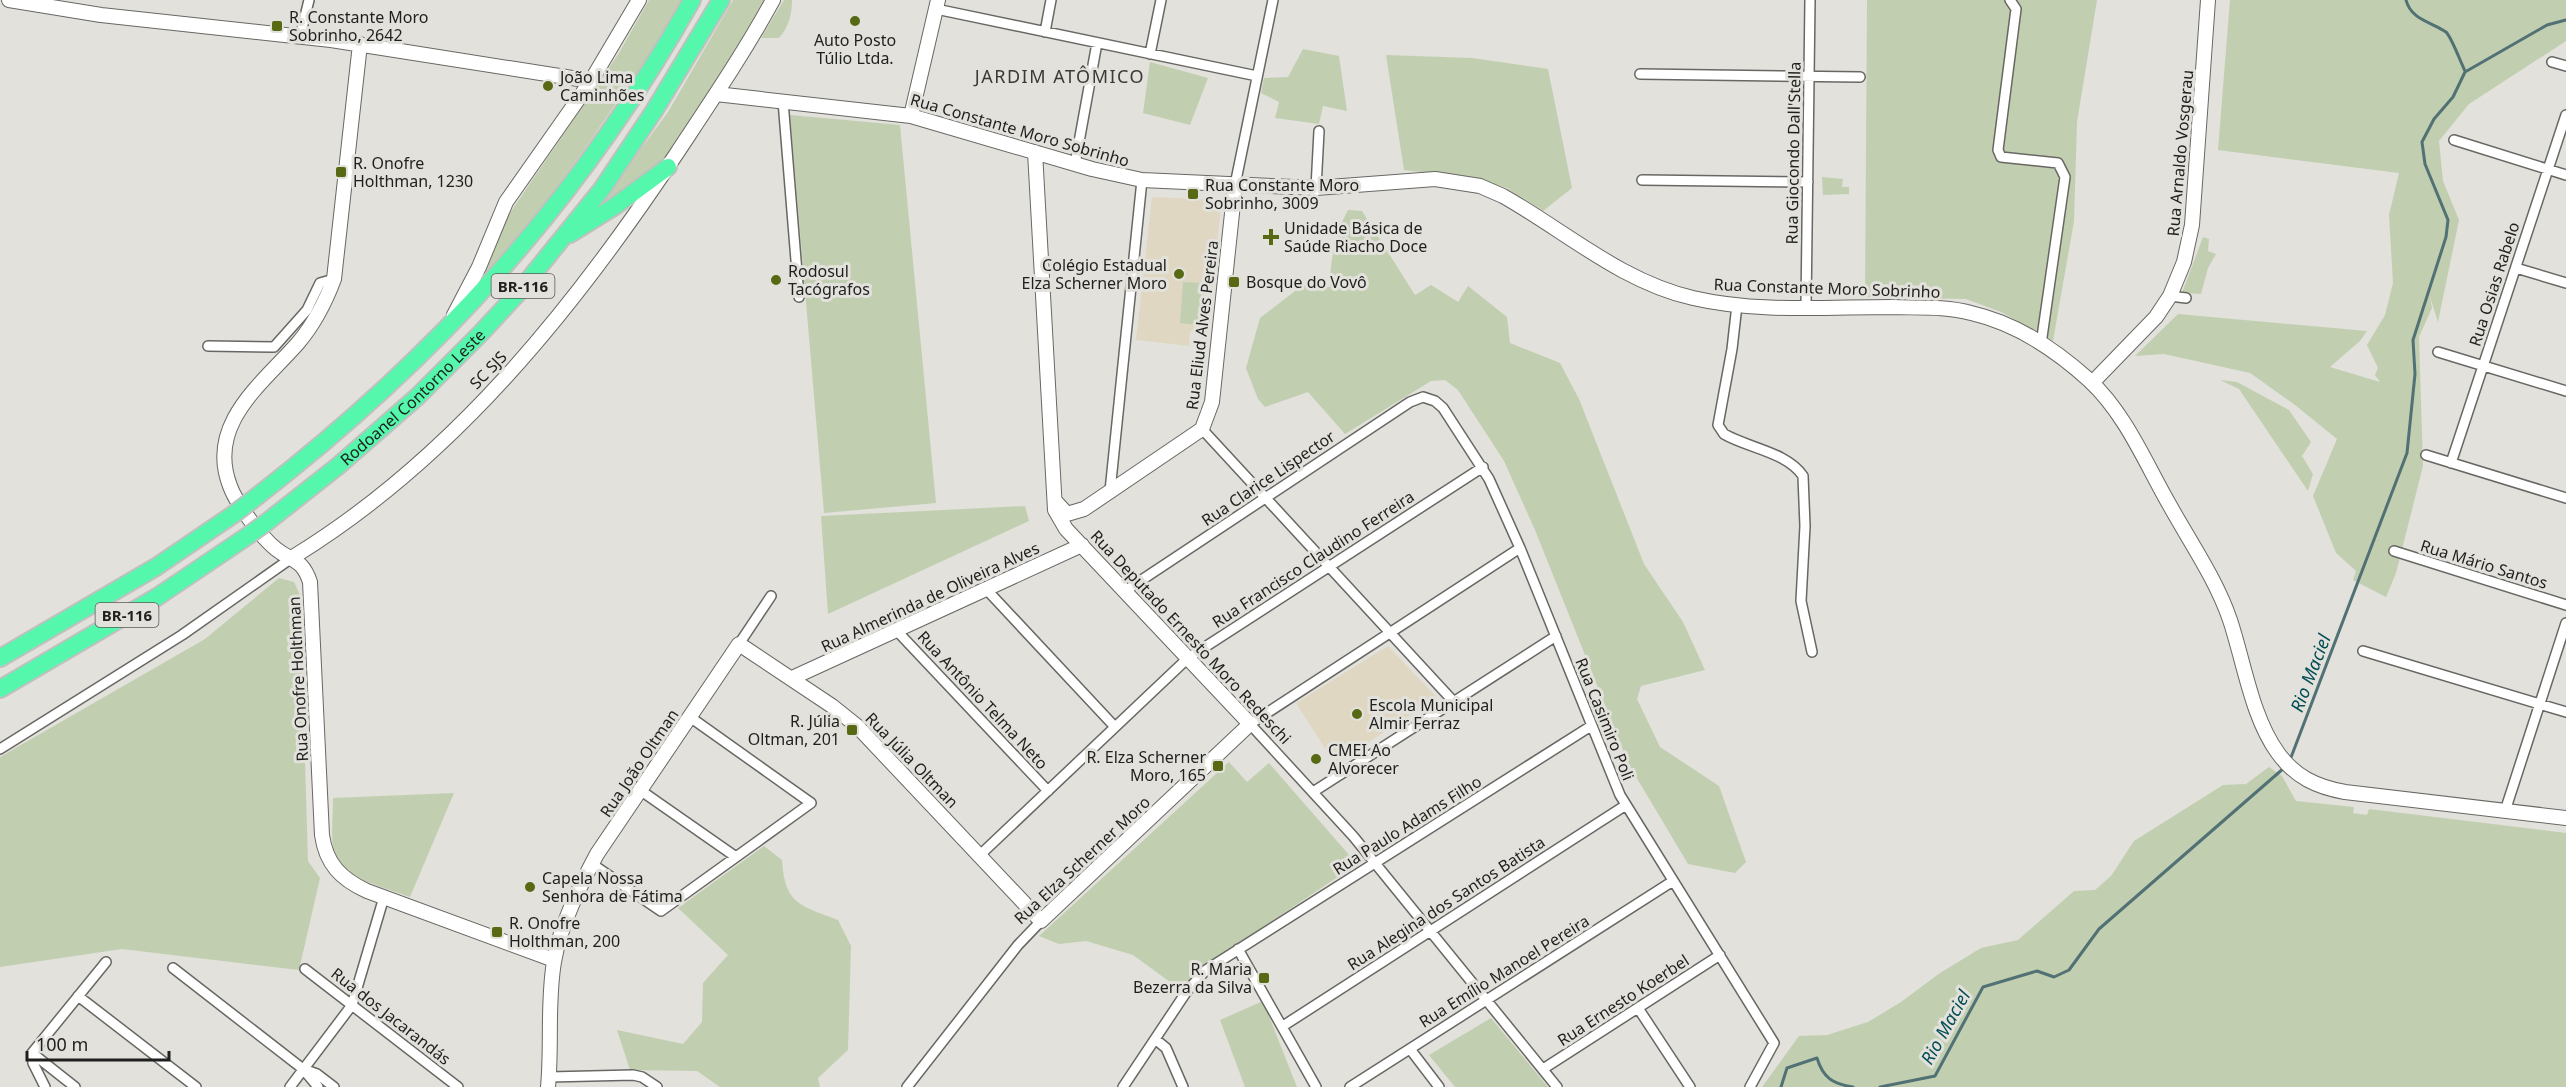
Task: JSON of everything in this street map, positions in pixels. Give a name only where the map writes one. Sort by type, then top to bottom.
[{"type":"highway","name":"Rodoanel Contorno Leste","points":[[0,658],[156,567],[234,514],[341,430],[444,333],[528,241],[570,188],[631,102],[692,0]]},
{"type":"highway","name":"Rodoanel Contorno Leste","points":[[0,689],[157,597],[249,535],[377,433],[455,361],[518,293],[602,189],[685,63],[722,0]]},
{"type":"highway","points":[[557,243],[615,206],[668,167]]},
{"type":"street","points":[[9,0],[101,15],[360,44],[591,81]]},
{"type":"street","points":[[300,37],[309,0]]},
{"type":"street","points":[[444,333],[479,267],[506,202],[591,81],[639,0]]},
{"type":"street","name":"SC SJS","points":[[293,557],[341,526],[387,489],[492,390],[570,303],[599,266],[668,167],[773,0]]},
{"type":"street","points":[[1045,32],[1051,0]]},
{"type":"street","points":[[1150,54],[1161,0]]},
{"type":"street","name":"Rua Eliud Alves Pereira","points":[[1273,0],[1235,185],[1212,402],[1202,429],[1454,702]]},
{"type":"street","name":"Rua Giocondo Dall'Stella","points":[[1806,306],[1810,0]]},
{"type":"street","points":[[2010,0],[2016,9],[1998,150],[2001,157],[2058,163],[2065,177],[2041,344]]},
{"type":"street","name":"Rua Arnaldo Vosgerau","points":[[2092,383],[2140,335],[2169,296],[2197,225],[2208,0]]},
{"type":"street","points":[[911,116],[937,5],[1045,32],[1257,76]]},
{"type":"street","points":[[1075,164],[1097,43]]},
{"type":"street","name":"Rua Onofre Holthman","points":[[360,44],[334,279],[327,298],[309,329],[238,410],[228,429],[223,448],[226,476],[237,500],[274,548],[293,557],[307,572],[311,593],[323,845],[331,864],[338,874],[355,885],[554,960]]},
{"type":"street","points":[[2552,62],[2566,66]]},
{"type":"street","points":[[1640,74],[1860,77]]},
{"type":"street","name":"Rua Constante Moro Sobrinho","points":[[716,94],[911,116],[1075,164],[1142,180],[1316,188],[1435,179],[1480,186],[1512,201],[1611,264],[1652,285],[1689,297],[1737,305],[1953,309],[1999,321],[2059,355],[2106,398],[2128,430],[2216,586],[2230,620],[2265,732],[2282,759],[2293,771],[2311,783],[2345,792],[2566,818]]},
{"type":"street","points":[[783,101],[799,297]]},
{"type":"street","name":"Rua Osias Rabelo","points":[[2451,463],[2566,115]]},
{"type":"street","points":[[1316,188],[1319,131]]},
{"type":"street","points":[[2454,140],[2566,175]]},
{"type":"street","name":"Rua Deputado Ernesto Moro Redeschi","points":[[1035,152],[1053,497],[1060,520],[1313,792],[1557,1087]]},
{"type":"street","points":[[1110,491],[1142,180]]},
{"type":"street","points":[[1642,180],[1808,182]]},
{"type":"street","points":[[2516,268],[2566,284]]},
{"type":"street","points":[[208,346],[274,348],[307,310],[320,283],[334,279]]},
{"type":"street","points":[[2169,296],[2186,298]]},
{"type":"street","points":[[1737,305],[1732,349],[1718,425],[1724,434],[1784,460],[1799,471],[1803,477],[1805,526],[1801,601],[1812,652]]},
{"type":"street","points":[[2438,352],[2566,391]]},
{"type":"street","name":"Rua Clarice Lispector","points":[[1125,591],[1416,398],[1430,398]]},
{"type":"street","name":"Rua Casimiro Poli","points":[[1430,398],[1448,414],[1483,467],[1520,548],[1614,783],[1774,1043],[1750,1087]]},
{"type":"street","points":[[1053,497],[1058,507],[1067,514],[1084,509],[1202,429]]},
{"type":"street","points":[[2426,455],[2566,498]]},
{"type":"street","name":"Rua Francisco Claudino Ferreira","points":[[980,855],[1188,658],[1483,467]]},
{"type":"street","points":[[1082,545],[1075,529],[1084,509]]},
{"type":"street","name":"Rua Almerinda de Oliveira Alves","points":[[792,678],[1082,545]]},
{"type":"street","name":"Rua Elza Scherner Moro","points":[[907,1087],[1018,945],[1250,724],[1520,548]]},
{"type":"street","name":"Rua Mário Santos","points":[[2394,551],[2566,605]]},
{"type":"street","points":[[0,749],[182,635],[293,557]]},
{"type":"street","points":[[986,589],[1115,727]]},
{"type":"street","name":"Rua João Oltman","points":[[554,960],[568,919],[592,864],[771,596]]},
{"type":"street","points":[[2505,811],[2566,623]]},
{"type":"street","name":"Rua Antônio Telma Neto","points":[[896,630],[1048,791]]},
{"type":"street","points":[[1313,792],[1556,636]]},
{"type":"street","name":"Rua Júlia Oltman","points":[[739,644],[832,706],[864,732],[1041,921]]},
{"type":"street","points":[[2363,651],[2566,712]]},
{"type":"street","points":[[592,864],[660,911],[811,803],[690,717]]},
{"type":"street","name":"Rua Paulo Adams Filho","points":[[1123,1087],[1193,983],[1206,970],[1592,726]]},
{"type":"street","points":[[640,790],[736,857]]},
{"type":"street","name":"Rua Alegina dos Santos Batista","points":[[1283,1026],[1626,805]]},
{"type":"street","name":"Rua Emílio Manoel Pereira","points":[[1350,1087],[1673,881]]},
{"type":"street","points":[[290,1087],[352,1005],[384,897]]},
{"type":"street","points":[[1238,949],[1316,1087]]},
{"type":"street","name":"Rua Ernesto Koerbel","points":[[1543,1069],[1720,955]]},
{"type":"street","points":[[554,960],[548,1082],[633,1075],[642,1077],[657,1087]]},
{"type":"street","points":[[45,1087],[33,1063],[32,1053],[106,962]]},
{"type":"street","points":[[172,968],[303,1069],[318,1087]]},
{"type":"street","name":"Rua dos Jacarandás","points":[[305,969],[459,1087]]},
{"type":"street","points":[[78,996],[196,1087]]},
{"type":"street","points":[[1638,1008],[1690,1087]]},
{"type":"street","points":[[1155,1039],[1166,1048],[1183,1087]]},
{"type":"street","points":[[1410,1049],[1440,1087]]},
{"type":"street","points":[[32,1053],[75,1087]]},
{"type":"street","points":[[303,1069],[317,1074],[334,1087]]},
{"type":"shaded area","name":"Colégio Estadual Elza Scherner Moro","points":[[1152,197],[1217,200],[1221,205],[1213,287],[1206,287],[1203,319],[1210,320],[1209,332],[1190,331],[1189,346],[1136,340]]},
{"type":"shaded area","name":"Escola Municipal Almir Ferraz","points":[[1388,646],[1437,698],[1335,764],[1296,703]]},
{"type":"green space","points":[[649,0],[683,0],[645,61],[572,166],[520,235],[483,279],[501,226],[619,53]]},
{"type":"green space","points":[[733,0],[769,0],[665,164],[592,215],[668,112]]},
{"type":"green space","points":[[784,0],[792,0],[788,25],[779,38],[761,38]]},
{"type":"green space","points":[[1867,0],[2097,0],[2077,122],[2074,221],[2053,341],[2001,312],[1966,299],[1865,297]]},
{"type":"green space","points":[[2230,0],[2566,0],[2566,41],[2469,104],[2439,141],[2443,181],[2459,220],[2438,322],[2430,297],[2432,308],[2419,337],[2423,466],[2396,573],[2386,597],[2353,580],[2356,571],[2336,553],[2313,496],[2337,439],[2250,373],[2164,354],[2135,356],[2178,314],[2367,331],[2360,341],[2330,367],[2380,382],[2375,375],[2378,368],[2367,345],[2385,315],[2393,283],[2389,215],[2399,173],[2218,150]]},
{"type":"green space","points":[[1303,49],[1339,56],[1347,111],[1323,106],[1319,124],[1275,118],[1279,102],[1261,93],[1264,78],[1288,77]]},
{"type":"green space","points":[[1386,55],[1472,58],[1548,69],[1572,188],[1543,211],[1507,188],[1477,179],[1404,170]]},
{"type":"green space","points":[[1150,62],[1208,78],[1190,125],[1143,113]]},
{"type":"green space","points":[[790,115],[900,125],[936,503],[824,513]]},
{"type":"green space","points":[[1822,177],[1843,179],[1842,187],[1849,187],[1849,194],[1823,195]]},
{"type":"green space","points":[[1348,210],[1362,211],[1415,295],[1431,285],[1458,302],[1468,286],[1507,317],[1510,343],[1560,363],[1579,399],[1644,564],[1683,622],[1705,670],[1641,686],[1637,699],[1660,747],[1719,786],[1746,862],[1735,873],[1688,864],[1629,765],[1535,530],[1504,461],[1458,390],[1445,380],[1431,381],[1345,434],[1308,392],[1265,407],[1258,399],[1246,368],[1260,318],[1303,285],[1330,287],[1334,248]]},
{"type":"green space","points":[[2203,237],[2209,239],[2208,251],[2216,254],[2208,268],[2201,294],[2182,293]]},
{"type":"green space","points":[[1183,282],[1202,283],[1198,325],[1180,323]]},
{"type":"green space","points":[[2220,380],[2237,382],[2289,410],[2311,442],[2302,456],[2313,474],[2308,491],[2239,389]]},
{"type":"green space","points":[[1025,506],[1029,521],[828,614],[821,516]]},
{"type":"green space","points":[[279,578],[294,582],[300,595],[308,861],[320,878],[299,970],[122,949],[0,967],[0,757],[205,639]]},
{"type":"green space","points":[[1229,762],[1247,782],[1269,763],[1357,864],[1199,970],[1181,990],[1133,955],[1086,941],[1059,944],[1039,936]]},
{"type":"green space","points":[[2269,767],[2282,776],[2296,801],[2354,807],[2353,813],[2367,815],[2369,809],[2566,833],[2566,1087],[1762,1087],[1799,1036],[1827,1035],[1868,1022],[1981,948],[2018,940],[2074,891],[2095,890],[2111,876],[2134,841],[2223,785],[2246,784]]},
{"type":"green space","points":[[454,793],[410,897],[365,881],[344,868],[337,859],[332,844],[333,798]]},
{"type":"green space","points":[[764,846],[782,860],[791,895],[804,906],[838,920],[851,946],[848,1050],[818,1078],[820,1087],[720,1087],[697,1071],[630,1070],[617,1030],[683,1044],[702,1022],[703,983],[728,955],[678,908]]},
{"type":"green space","points":[[1263,1001],[1297,1087],[1245,1087],[1220,1020]]},
{"type":"green space","points":[[1491,1018],[1548,1087],[1455,1087],[1429,1055]]},
{"type":"waterway","name":"Rio Maciel","points":[[2406,0],[2412,12],[2448,34],[2465,71]]},
{"type":"waterway","name":"Rio Maciel","points":[[2290,760],[2407,453],[2415,374],[2413,340],[2446,237],[2448,220],[2425,164],[2422,142],[2434,119],[2453,97],[2465,72],[2547,25],[2566,20]]},
{"type":"waterway","name":"Rio Maciel","points":[[1880,1087],[1935,1076],[1983,987],[2037,971],[2054,977],[2069,970],[2099,929],[2284,768]]},
{"type":"waterway","name":"Rio Maciel","points":[[1781,1087],[1787,1068],[1817,1058],[1822,1071],[1830,1079],[1853,1087]]},
{"type":"place","name":"Auto Posto Túlio Ltda.","points":[[855,21]]},
{"type":"place","name":"R. Constante Moro Sobrinho, 2642","points":[[277,26]]},
{"type":"place","name":"João Lima Caminhões","points":[[548,86]]},
{"type":"place","name":"R. Onofre Holthman, 1230","points":[[341,172]]},
{"type":"place","name":"Rua Constante Moro Sobrinho, 3009","points":[[1193,194]]},
{"type":"place","name":"Unidade Básica de Saúde Riacho Doce","points":[[1271,237]]},
{"type":"place","name":"Colégio Estadual Elza Scherner Moro","points":[[1179,274]]},
{"type":"place","name":"Rodosul Tacógrafos","points":[[776,280]]},
{"type":"place","name":"Bosque do Vovô","points":[[1234,282]]},
{"type":"place","name":"Escola Municipal Almir Ferraz","points":[[1357,714]]},
{"type":"place","name":"R. Júlia Oltman, 201","points":[[852,730]]},
{"type":"place","name":"CMEI Ao Alvorecer","points":[[1316,759]]},
{"type":"place","name":"R. Elza Scherner Moro, 165","points":[[1218,766]]},
{"type":"place","name":"Capela Nossa Senhora de Fátima","points":[[530,887]]},
{"type":"place","name":"R. Onofre Holthman, 200","points":[[497,932]]},
{"type":"place","name":"R. Maria Bezerra da Silva","points":[[1264,978]]},
{"type":"district","name":"JARDIM ATÔMICO","points":[[1060,76]]}]
